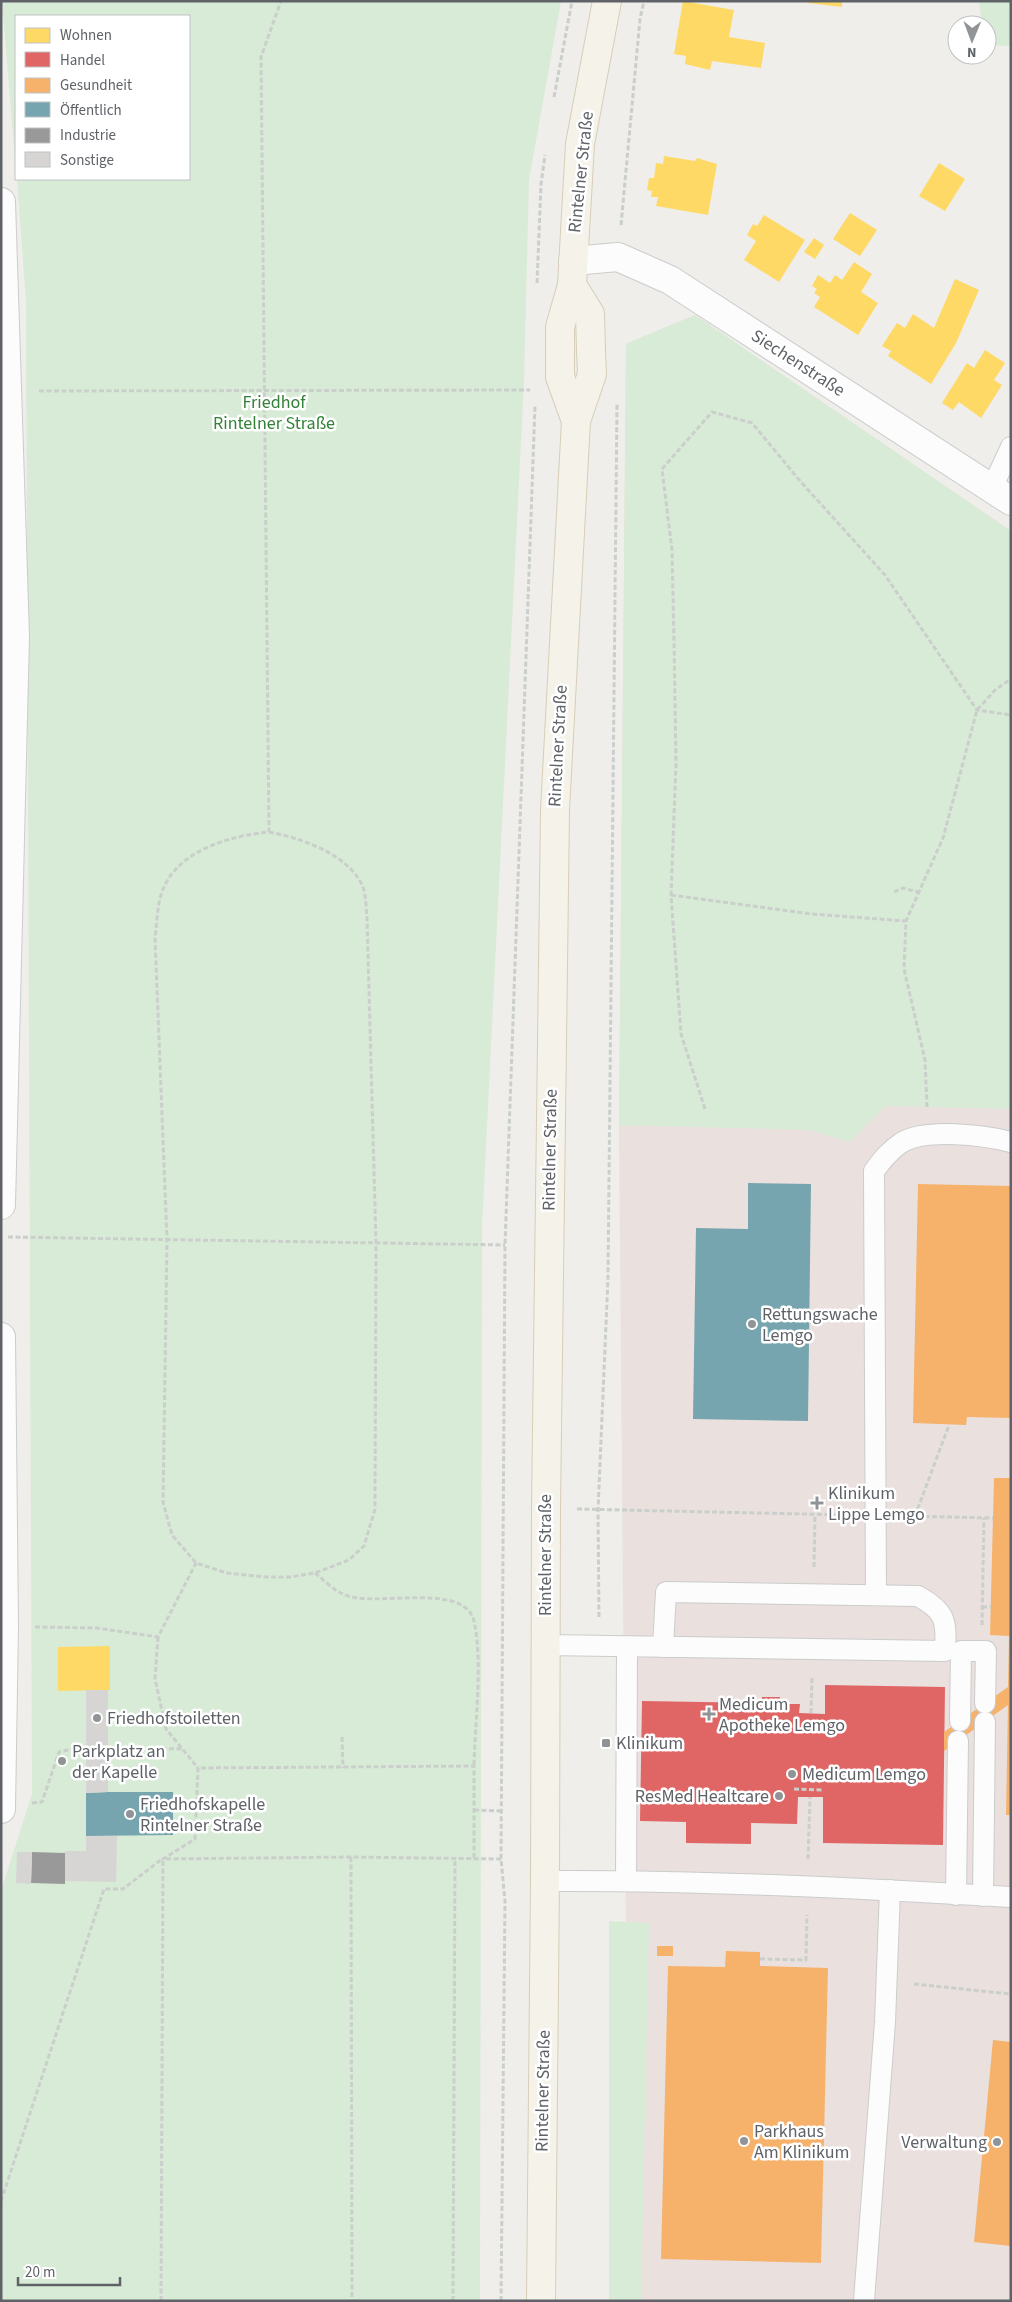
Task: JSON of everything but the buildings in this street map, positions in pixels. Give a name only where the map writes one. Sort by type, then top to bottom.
[{"type":"main road","name":"Rintelner Straße","points":[[541,2301],[545,1645],[555,810],[576,421],[592,374],[590,314],[573,273],[580,144],[608,1]]},
{"type":"street","points":[[1,202],[8,392],[8,636],[1,1205]]},
{"type":"street","points":[[573,273],[618,257]]},
{"type":"street","name":"Siechenstraße","points":[[618,257],[670,280],[1001,495]]},
{"type":"street","points":[[1,1337],[4,1626],[2,1807]]},
{"type":"lane","points":[[1001,495],[1011,447]]},
{"type":"lane","points":[[876,1595],[874,1171],[887,1154],[902,1142],[928,1135],[984,1135],[1011,1142]]},
{"type":"lane","points":[[545,1645],[627,1647],[945,1651],[947,1629],[936,1606],[918,1596],[666,1592],[663,1647]]},
{"type":"lane","points":[[626,1880],[627,1647]]},
{"type":"lane","points":[[960,1720],[961,1652],[986,1651],[983,1896]]},
{"type":"lane","points":[[956,1895],[958,1740]]},
{"type":"lane","points":[[545,1881],[626,1880],[890,1890],[1011,1897]]},
{"type":"lane","points":[[864,2301],[885,2022],[890,1890]]},
{"type":"path","points":[[269,832],[261,57],[281,1]]},
{"type":"path","points":[[618,257],[640,19],[644,1]]},
{"type":"path","points":[[8,392],[535,390]]},
{"type":"path","points":[[501,2301],[505,1901],[501,1859],[501,1811],[505,1246],[535,400]]},
{"type":"path","points":[[617,401],[608,1278],[598,1510],[993,1518]]},
{"type":"path","points":[[705,1109],[681,1034],[671,895],[676,764],[674,640],[672,550],[662,469],[712,412],[752,423],[801,482],[885,575],[977,710],[1011,715]]},
{"type":"path","points":[[928,1135],[925,1060],[904,969],[906,921],[942,838],[977,710],[996,689],[1011,679]]},
{"type":"path","points":[[269,832],[310,843],[332,855],[355,874],[363,888],[367,927],[376,1243],[375,1509],[364,1546],[349,1560],[316,1573],[290,1577],[227,1573],[196,1563],[172,1535],[163,1502],[167,1240],[155,938],[161,894],[176,869],[193,856],[215,844],[247,834],[269,832]]},
{"type":"path","points":[[894,892],[903,888],[918,892]]},
{"type":"path","points":[[671,895],[812,914],[906,921]]},
{"type":"path","points":[[1,1237],[505,1246]]},
{"type":"path","points":[[914,1516],[949,1424]]},
{"type":"path","points":[[982,1631],[984,1518]]},
{"type":"path","points":[[1,2201],[104,1890],[123,1889],[162,1858],[195,1838],[198,1768],[166,1729],[156,1679],[158,1638],[196,1563]]},
{"type":"path","points":[[316,1573],[343,1595],[370,1599],[420,1598],[454,1601],[464,1607],[474,1619],[478,1652],[474,1766],[474,1858]]},
{"type":"path","points":[[982,1607],[991,1607]]},
{"type":"path","points":[[4,1626],[97,1628],[158,1638]]},
{"type":"path","points":[[342,1737],[343,1768]]},
{"type":"path","points":[[2,1807],[42,1802],[60,1752],[85,1746]]},
{"type":"path","points":[[108,1747],[183,1749]]},
{"type":"path","points":[[198,1768],[474,1766]]},
{"type":"path","points":[[794,1789],[823,1790]]},
{"type":"path","points":[[474,1810],[501,1811]]},
{"type":"path","points":[[162,1858],[351,1857],[501,1859]]},
{"type":"path","points":[[351,1857],[352,2301]]},
{"type":"path","points":[[161,2301],[162,1858]]},
{"type":"path","points":[[453,2301],[455,1858]]},
{"type":"path","points":[[912,1984],[1011,1994]]},
{"type":"shaded area","name":"Klinikum Lippe Lemgo","points":[[695,315],[1011,531],[1011,2301],[629,2301],[619,1125],[626,344]]},
{"type":"green space","name":"Friedhof Rintelner Straße","points":[[2,1],[561,1],[529,180],[524,381],[482,1227],[480,2301],[1,2301],[1,1891],[32,1794],[26,301],[17,180],[190,180],[190,15],[15,15],[15,158]]},
{"type":"green space","points":[[979,1],[1011,1],[1011,46],[997,45],[997,15],[981,15]]},
{"type":"green space","points":[[695,315],[1011,531],[1011,1109],[885,1106],[850,1142],[810,1130],[619,1125],[626,344]]},
{"type":"green space","points":[[609,1921],[649,1923],[641,2301],[609,2301]]},
{"type":"place","name":"Rettungswache Lemgo","points":[[752,1324]]},
{"type":"place","name":"Klinikum Lippe Lemgo","points":[[817,1503]]},
{"type":"place","name":"Medicum Apotheke Lemgo","points":[[709,1714]]},
{"type":"place","name":"Friedhofstoiletten","points":[[97,1718]]},
{"type":"place","name":"Klinikum","points":[[606,1743]]},
{"type":"place","name":"Parkplatz an der Kapelle","points":[[62,1761]]},
{"type":"place","name":"Medicum Lemgo","points":[[792,1774]]},
{"type":"place","name":"ResMed Healtcare","points":[[779,1796]]},
{"type":"place","name":"Friedhofskapelle Rintelner Straße","points":[[130,1814]]},
{"type":"place","name":"Parkhaus Am Klinikum","points":[[744,2141]]},
{"type":"place","name":"Verwaltung","points":[[997,2142]]}]
